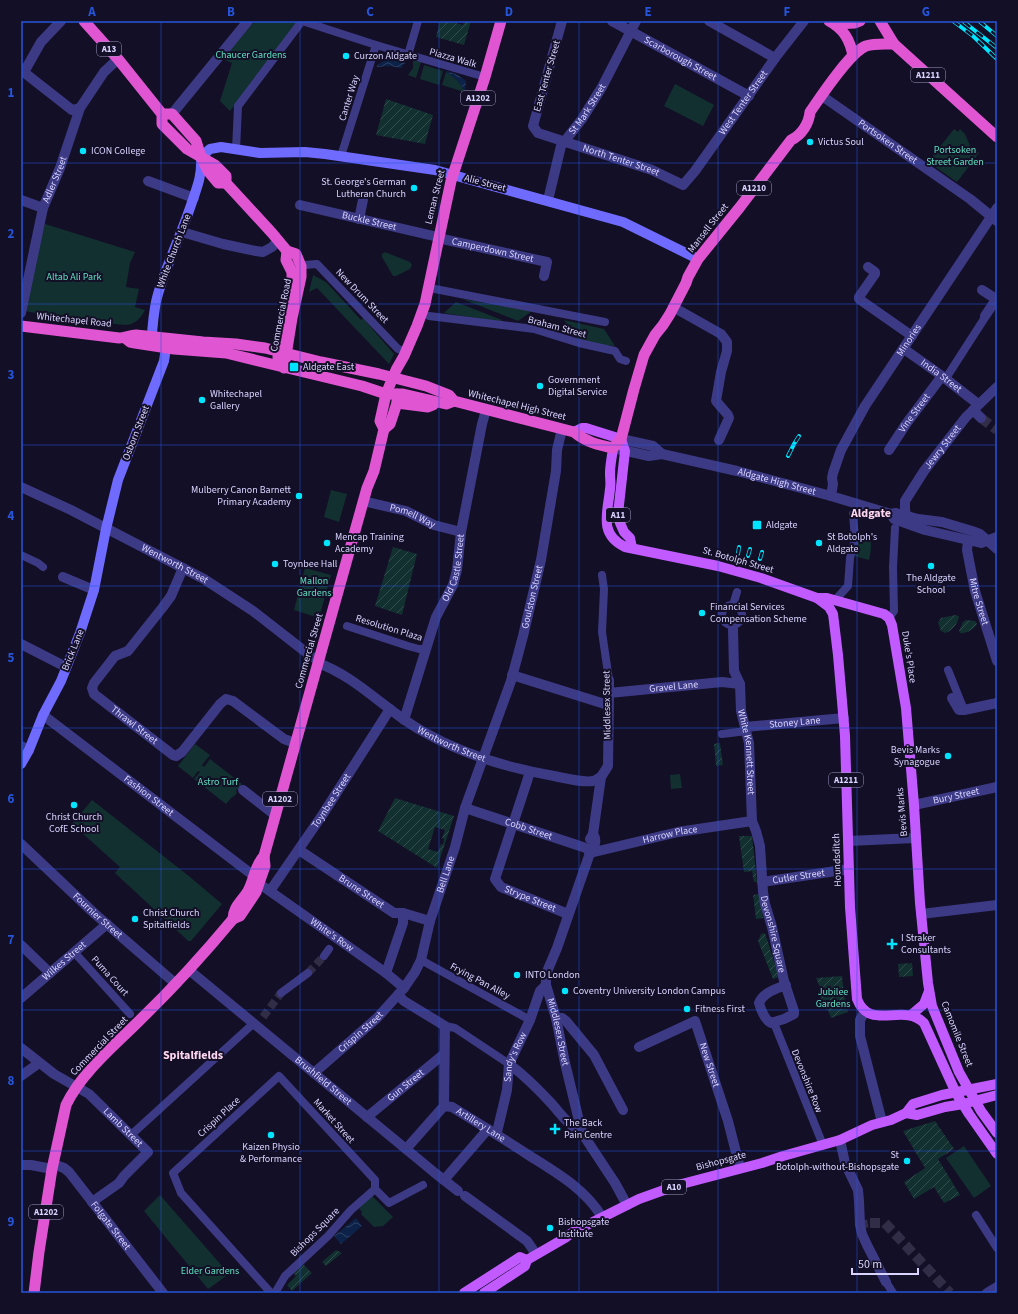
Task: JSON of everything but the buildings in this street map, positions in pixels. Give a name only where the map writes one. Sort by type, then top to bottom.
[{"type":"highway","name":"Commercial Road","points":[[84,21],[167,114],[162,124],[187,149],[215,165],[226,176],[226,183],[287,252],[286,260],[292,272],[292,284],[279,336],[282,352],[280,367]]},
{"type":"highway","name":"Leman Street","points":[[393,391],[422,312],[453,174],[485,77],[501,21]]},
{"type":"highway","name":"A1211","points":[[880,21],[894,44],[997,137]]},
{"type":"highway","points":[[832,23],[857,22]]},
{"type":"highway","points":[[832,23],[849,40],[853,56]]},
{"type":"highway","name":"Mansell Street","points":[[621,439],[644,355],[655,335],[674,307],[698,259],[791,140],[797,137],[810,120],[810,112],[853,56],[860,49],[870,45],[894,44]]},
{"type":"highway","name":"Whitechapel Road","points":[[21,326],[125,338],[130,342],[151,341],[167,343]]},
{"type":"highway","name":"Whitechapel High Street","points":[[167,343],[236,344],[265,348],[321,362],[428,407],[439,403],[446,404],[454,401]]},
{"type":"highway","name":"Whitechapel High Street","points":[[167,343],[226,353],[362,386],[374,391],[434,389],[449,395],[454,401],[574,432],[582,439],[613,448]]},
{"type":"highway","name":"Commercial Street","points":[[34,1293],[52,1167],[66,1105],[76,1086],[202,956],[233,918],[233,912],[266,866],[264,856],[275,815],[363,501],[374,471],[384,429],[380,421],[393,391]]},
{"type":"highway","points":[[613,448],[621,439]]},
{"type":"main road","name":"Alie Street","points":[[201,157],[210,149],[221,147],[260,153],[305,152],[435,170],[548,200],[623,222],[698,259]]},
{"type":"main road","name":"White Church Lane","points":[[151,341],[154,310],[158,294],[194,198],[202,171],[201,157]]},
{"type":"main road","name":"Osborn Street","points":[[106,529],[118,480],[164,361],[167,343]]},
{"type":"main road","name":"Whitechapel High Street","points":[[574,432],[582,428],[586,428],[621,439]]},
{"type":"main road","points":[[621,439],[625,451]]},
{"type":"main road","name":"St. Botolph Street","points":[[613,448],[606,522],[608,530],[617,542],[625,547],[718,566],[760,578],[817,598],[836,599]]},
{"type":"main road","name":"A11","points":[[625,451],[618,514],[624,532],[630,538],[632,548]]},
{"type":"main road","name":"Brick Lane","points":[[21,764],[25,748],[61,681],[80,633],[94,590],[106,529]]},
{"type":"main road","name":"Houndsditch","points":[[817,598],[829,607],[833,614],[834,620],[844,718],[849,869],[856,990],[862,1016]]},
{"type":"main road","points":[[836,599],[880,612],[889,618]]},
{"type":"main road","name":"Duke's Place","points":[[889,618],[892,625],[906,708]]},
{"type":"main road","name":"Bevis Marks","points":[[906,708],[921,914]]},
{"type":"main road","name":"Camomile Street","points":[[921,914],[932,1006],[956,1065],[981,1111],[997,1134]]},
{"type":"main road","points":[[911,1015],[924,1004],[929,991]]},
{"type":"main road","points":[[862,1016],[911,1015],[920,1020],[926,1027],[956,1093],[997,1154]]},
{"type":"main road","name":"Bishopsgate","points":[[906,1113],[913,1104],[942,1095],[997,1084]]},
{"type":"main road","name":"Bishopsgate","points":[[464,1293],[520,1257],[531,1257],[602,1217],[627,1205],[683,1184],[840,1140],[906,1113],[917,1115],[997,1095]]},
{"type":"main road","name":"Bishopsgate","points":[[484,1293],[526,1266],[531,1257]]},
{"type":"street","points":[[61,21],[41,42],[22,71],[72,110],[80,108]]},
{"type":"street","points":[[167,114],[248,21]]},
{"type":"street","points":[[236,150],[238,106],[302,21]]},
{"type":"street","name":"Piazza Walk","points":[[302,21],[408,55],[485,77]]},
{"type":"street","points":[[408,55],[418,21]]},
{"type":"street","name":"East Tenter Street","points":[[535,130],[533,126],[562,21]]},
{"type":"street","name":"Scarborough Street","points":[[612,21],[749,96]]},
{"type":"street","name":"St Mark Street","points":[[548,200],[561,146],[582,119],[602,87],[636,21]]},
{"type":"street","points":[[709,21],[775,58]]},
{"type":"street","name":"West Tenter Street","points":[[683,185],[695,171],[775,58],[804,21]]},
{"type":"street","name":"Canter Way","points":[[341,156],[376,45]]},
{"type":"street","name":"Adler Street","points":[[21,312],[43,208],[60,168],[80,108],[104,72],[118,59]]},
{"type":"street","name":"Portsoken Street","points":[[822,96],[995,216]]},
{"type":"street","name":"North Tenter Street","points":[[535,130],[538,133],[652,170],[683,185]]},
{"type":"street","points":[[148,181],[194,198]]},
{"type":"street","points":[[21,200],[43,208]]},
{"type":"street","points":[[359,219],[363,200]]},
{"type":"street","name":"Buckle Street","points":[[300,206],[438,237]]},
{"type":"street","name":"Minories","points":[[827,495],[833,484],[832,478],[841,450],[858,418],[876,389],[995,216]]},
{"type":"street","points":[[182,232],[223,244],[263,252],[272,247],[278,241]]},
{"type":"street","name":"Camperdown Street","points":[[438,237],[547,262],[544,276]]},
{"type":"street","name":"New Drum Street","points":[[305,265],[317,264],[401,350]]},
{"type":"street","points":[[868,267],[875,272],[875,274],[859,299],[912,336]]},
{"type":"street","name":"Braham Street","points":[[435,290],[605,322]]},
{"type":"street","name":"Vine Street","points":[[889,450],[906,424],[945,376],[997,298],[982,290]]},
{"type":"street","points":[[674,307],[721,334],[727,342],[727,351],[721,372],[716,401],[729,418],[719,440]]},
{"type":"street","name":"Braham Street","points":[[429,316],[534,329],[579,343],[615,351],[620,359],[626,361]]},
{"type":"street","name":"India Street","points":[[904,349],[945,376],[975,407],[981,418]]},
{"type":"street","name":"Jewry Street","points":[[906,516],[905,501],[912,488],[933,459],[975,407],[997,387]]},
{"type":"street","name":"Old Castle Street","points":[[404,720],[436,617],[453,585],[457,570],[461,532],[486,410]]},
{"type":"street","name":"Goulston Street","points":[[483,759],[512,675],[541,560],[556,471],[557,450],[562,429]]},
{"type":"street","name":"Aldgate High Street","points":[[621,439],[653,446],[662,454]]},
{"type":"street","name":"Aldgate High Street","points":[[613,448],[649,456],[662,454],[737,471],[827,495],[890,514]]},
{"type":"street","name":"Wentworth Street","points":[[21,487],[71,510],[183,568],[253,611],[312,657],[352,680],[404,720],[422,731],[483,759],[530,772],[593,781],[601,777]]},
{"type":"street","name":"Pomell Way","points":[[363,501],[406,511],[434,525],[461,532]]},
{"type":"street","points":[[992,539],[981,543],[968,541],[925,530],[894,519],[890,514],[896,513],[918,519],[942,522],[972,531],[992,539],[997,549]]},
{"type":"street","points":[[836,599],[848,586],[850,558],[855,539],[853,514]]},
{"type":"street","points":[[889,618],[894,611],[893,567],[896,528]]},
{"type":"street","name":"Mitre Street","points":[[968,541],[967,550],[975,591],[997,661]]},
{"type":"street","points":[[21,555],[38,562],[43,567]]},
{"type":"street","name":"Thrawl Street","points":[[183,568],[171,596],[128,651],[115,656],[94,683],[92,688],[94,694],[170,754],[176,756],[182,752],[220,704],[226,699],[234,701],[284,739],[295,743]]},
{"type":"street","name":"Middlesex Street","points":[[602,575],[604,589],[602,632],[609,693],[608,766],[601,777],[593,834],[589,843],[590,853],[557,948],[546,974],[546,985],[556,1018],[581,1128],[586,1139],[615,1183],[627,1205]]},
{"type":"street","points":[[63,577],[94,590]]},
{"type":"street","points":[[733,605],[737,592]]},
{"type":"street","points":[[733,605],[739,608],[742,617],[738,623],[732,627],[722,618],[722,611],[727,606],[733,605]]},
{"type":"street","name":"Resolution Plaza","points":[[347,626],[408,646],[425,649]]},
{"type":"street","name":"White Kennett Street","points":[[732,627],[734,671],[740,684],[741,712],[749,743],[752,821]]},
{"type":"street","points":[[21,644],[66,667]]},
{"type":"street","points":[[948,670],[964,710]]},
{"type":"street","points":[[512,675],[608,705]]},
{"type":"street","name":"Gravel Lane","points":[[609,693],[722,682],[740,684]]},
{"type":"street","points":[[952,698],[959,710],[997,703]]},
{"type":"street","name":"Toynbee Street","points":[[270,891],[299,850],[390,708]]},
{"type":"street","name":"Fashion Street","points":[[43,715],[257,880]]},
{"type":"street","name":"Stoney Lane","points":[[746,729],[844,718]]},
{"type":"street","points":[[722,734],[746,729]]},
{"type":"street","name":"Bell Lane","points":[[401,991],[415,972],[421,960],[430,921],[455,847],[465,808],[483,759]]},
{"type":"street","points":[[513,824],[530,772]]},
{"type":"street","name":"Bury Street","points":[[914,805],[997,787]]},
{"type":"street","points":[[243,790],[275,815]]},
{"type":"street","name":"Cobb Street","points":[[465,808],[586,848],[590,853]]},
{"type":"street","name":"Harrow Place","points":[[590,853],[678,832],[752,821]]},
{"type":"street","name":"Cutler Street","points":[[752,821],[760,846],[762,882],[849,869]]},
{"type":"street","name":"Strype Street","points":[[513,824],[495,879],[501,887],[568,914]]},
{"type":"street","points":[[848,841],[916,838]]},
{"type":"street","name":"Fournier Street","points":[[21,844],[107,924],[176,984]]},
{"type":"street","name":"Brune Street","points":[[299,850],[394,912],[403,913],[430,921]]},
{"type":"street","name":"White's Row","points":[[257,880],[270,891],[386,973],[401,991]]},
{"type":"street","name":"Devonshire Square","points":[[762,882],[765,904],[794,1010],[794,1014],[784,1019],[774,1023],[768,1022],[764,1017],[759,1003],[765,995],[786,985]]},
{"type":"street","points":[[921,914],[997,905]]},
{"type":"street","points":[[386,973],[403,923],[403,913]]},
{"type":"street","name":"Wilkes Street","points":[[21,998],[107,924]]},
{"type":"street","points":[[21,945],[50,973]]},
{"type":"street","points":[[324,956],[329,949]]},
{"type":"street","name":"Puma Court","points":[[74,952],[130,1014]]},
{"type":"street","name":"Frying Pan Alley","points":[[421,960],[530,1020]]},
{"type":"street","name":"Brushfield Street","points":[[189,970],[444,1180],[527,1241],[531,1257]]},
{"type":"street","points":[[281,993],[308,972]]},
{"type":"street","name":"Sandy's Row","points":[[492,1131],[497,1132],[507,1090],[509,1064],[530,1020],[540,991],[546,985]]},
{"type":"street","points":[[401,991],[404,1001],[445,1026],[455,1028],[509,1064],[540,1092],[568,1124],[578,1130],[581,1128]]},
{"type":"street","name":"Crispin Street","points":[[314,1074],[377,1018],[401,991]]},
{"type":"street","name":"Houndsditch","points":[[862,1016],[861,1042],[882,1122]]},
{"type":"street","points":[[556,1018],[562,1018],[566,1021],[590,1050],[623,1110]]},
{"type":"street","name":"New Street","points":[[639,1047],[695,1021],[728,1121],[740,1168]]},
{"type":"street","points":[[131,1135],[254,1023]]},
{"type":"street","name":"Devonshire Row","points":[[774,1023],[823,1145]]},
{"type":"street","name":"Artillery Lane","points":[[445,1026],[444,1106],[452,1107],[492,1131],[572,1183],[591,1200],[602,1217]]},
{"type":"street","name":"Lamb Street","points":[[21,1048],[62,1080],[89,1094],[148,1152],[119,1183],[92,1202]]},
{"type":"street","name":"Gun Street","points":[[367,1118],[444,1054]]},
{"type":"street","points":[[21,1076],[39,1063]]},
{"type":"street","name":"Crispin Place","points":[[271,1293],[181,1193],[173,1173],[279,1076]]},
{"type":"street","name":"Market Street","points":[[279,1076],[375,1180],[375,1189]]},
{"type":"street","points":[[406,1149],[444,1106]]},
{"type":"street","points":[[444,1180],[492,1131]]},
{"type":"street","points":[[840,1140],[845,1162],[858,1190],[862,1234],[893,1293]]},
{"type":"street","name":"Folgate Street","points":[[21,1165],[64,1168],[69,1172],[163,1293]]},
{"type":"street","points":[[375,1189],[389,1203],[423,1185]]},
{"type":"street","name":"Bishops Square","points":[[275,1293],[285,1276],[328,1236],[366,1195],[375,1189]]},
{"type":"street","points":[[976,1215],[997,1248]]},
{"type":"street","points":[[987,1293],[997,1287]]},
{"type":"green space","name":"Chaucer Gardens","points":[[255,21],[300,21],[303,24],[230,111],[220,101],[232,63],[222,59]]},
{"type":"green space","points":[[440,21],[448,21],[463,25],[464,21],[471,21],[464,45],[436,37]]},
{"type":"green space","points":[[413,60],[421,62],[416,78],[408,75],[413,68]]},
{"type":"green space","points":[[424,65],[443,71],[439,85],[420,79]]},
{"type":"green space","points":[[446,72],[457,80],[464,92],[442,85]]},
{"type":"green space","points":[[675,84],[714,105],[703,126],[664,106]]},
{"type":"green space","points":[[386,99],[433,115],[425,144],[376,135]]},
{"type":"green space","name":"Portsoken Street Garden","points":[[954,129],[958,132],[960,129],[965,134],[970,146],[979,153],[957,182],[928,162]]},
{"type":"green space","name":"Altab Ali Park","points":[[45,224],[135,252],[130,263],[126,287],[139,289],[135,307],[145,310],[142,316],[132,324],[125,325],[67,319],[25,311]]},
{"type":"green space","points":[[385,252],[410,262],[412,265],[410,269],[393,276],[382,257],[382,254]]},
{"type":"green space","points":[[313,275],[326,282],[361,320],[363,318],[394,354],[389,364],[317,288],[309,292]]},
{"type":"green space","points":[[462,299],[532,311],[518,321]]},
{"type":"green space","points":[[456,302],[502,320],[501,322],[444,313]]},
{"type":"green space","points":[[564,320],[604,329],[615,346],[579,342]]},
{"type":"green space","points":[[331,490],[347,494],[339,522],[324,517]]},
{"type":"green space","points":[[865,533],[869,536],[871,542],[869,560],[854,556],[858,541]]},
{"type":"green space","points":[[393,547],[417,554],[402,615],[375,606]]},
{"type":"green space","name":"Mallon Gardens","points":[[305,568],[331,575],[319,618],[294,610]]},
{"type":"green space","points":[[955,615],[959,616],[954,627],[945,633],[941,631],[938,623],[941,618]]},
{"type":"green space","points":[[966,620],[975,621],[977,624],[970,631],[960,633],[959,631],[963,622]]},
{"type":"green space","points":[[720,743],[723,765],[716,766],[714,744]]},
{"type":"green space","name":"Astro Turf","points":[[195,744],[210,755],[202,765],[204,767],[210,759],[242,784],[236,791],[237,793],[226,804],[194,779],[200,772],[198,771],[193,778],[178,766]]},
{"type":"green space","points":[[680,774],[682,788],[671,789],[670,775]]},
{"type":"green space","points":[[395,798],[454,816],[437,868],[378,831]],"holes":[[[435,827],[445,830],[442,838],[444,839],[443,844],[441,844],[438,852],[428,849]]]},
{"type":"green space","points":[[92,800],[222,904],[191,941],[188,941],[115,873],[120,867],[72,824]]},
{"type":"green space","points":[[739,836],[752,836],[757,882],[754,882],[752,871],[744,872]]},
{"type":"green space","points":[[759,894],[763,918],[756,919],[753,895]]},
{"type":"green space","points":[[765,933],[779,977],[773,979],[758,941],[761,934]]},
{"type":"green space","points":[[912,963],[913,976],[899,977],[898,964]]},
{"type":"green space","name":"Jubilee Gardens","points":[[842,976],[848,1012],[831,1018],[818,992],[821,990],[816,978]]},
{"type":"green space","points":[[935,1121],[954,1149],[938,1159],[960,1195],[944,1203],[934,1187],[914,1199],[904,1182],[925,1168],[903,1131]]},
{"type":"green space","points":[[964,1146],[991,1186],[974,1198],[946,1158]]},
{"type":"green space","name":"Elder Gardens","points":[[160,1195],[229,1274],[208,1289],[144,1211]]},
{"type":"green space","points":[[372,1196],[393,1217],[383,1226],[374,1227],[361,1214],[362,1212],[359,1208]]},
{"type":"green space","points":[[336,1250],[342,1253],[326,1266],[322,1262]]},
{"type":"green space","points":[[302,1263],[312,1273],[292,1291],[287,1285],[296,1276],[292,1271]]},
{"type":"water","points":[[400,58],[404,60],[405,63],[401,68],[390,66],[377,67],[377,65],[386,60]]},
{"type":"water","points":[[447,71],[458,75],[466,81],[464,92],[455,78],[446,72]]},
{"type":"water","points":[[356,1218],[362,1226],[341,1244],[334,1236]]},
{"type":"tunnel","points":[[981,418],[997,430]]},
{"type":"tunnel","points":[[308,973],[324,956]]},
{"type":"tunnel","points":[[263,1017],[281,993]]},
{"type":"tunnel","points":[[860,1225],[870,1223]]},
{"type":"tunnel","points":[[870,1223],[885,1223],[950,1293]]},
{"type":"railway","points":[[953,21],[973,36],[997,59]]},
{"type":"railway","points":[[979,21],[997,36]]},
{"type":"railway","points":[[964,22],[997,48]]},
{"type":"railway","points":[[788,456],[799,436]]},
{"type":"railway","points":[[738,554],[739,547]]},
{"type":"railway","points":[[748,556],[750,549]]},
{"type":"railway","points":[[760,559],[762,552]]},
{"type":"place","name":"Curzon Aldgate","points":[[346,56]]},
{"type":"place","name":"Victus Soul","points":[[810,142]]},
{"type":"place","name":"ICON College","points":[[83,151]]},
{"type":"place","name":"St. George's German Lutheran Church","points":[[414,188]]},
{"type":"place","name":"Aldgate East","points":[[294,367]]},
{"type":"place","name":"Government Digital Service","points":[[540,386]]},
{"type":"place","name":"Whitechapel Gallery","points":[[202,400]]},
{"type":"place","name":"Mulberry Canon Barnett Primary Academy","points":[[299,496]]},
{"type":"place","name":"Aldgate","points":[[757,525]]},
{"type":"place","name":"Mencap Training Academy","points":[[327,543]]},
{"type":"place","name":"St Botolph's Aldgate","points":[[819,543]]},
{"type":"place","name":"Toynbee Hall","points":[[275,564]]},
{"type":"place","name":"The Aldgate School","points":[[931,566]]},
{"type":"place","name":"Financial Services Compensation Scheme","points":[[702,613]]},
{"type":"place","name":"Bevis Marks Synagogue","points":[[948,756]]},
{"type":"place","name":"Christ Church CofE School","points":[[74,805]]},
{"type":"place","name":"Christ Church Spitalfields","points":[[135,919]]},
{"type":"place","name":"I Straker Consultants","points":[[892,944]]},
{"type":"place","name":"INTO London","points":[[517,975]]},
{"type":"place","name":"Coventry University London Campus","points":[[565,991]]},
{"type":"place","name":"Fitness First","points":[[687,1009]]},
{"type":"place","name":"The Back Pain Centre","points":[[555,1129]]},
{"type":"place","name":"Kaizen Physio & Performance","points":[[271,1135]]},
{"type":"place","name":"St Botolph-without-Bishopsgate","points":[[907,1161]]},
{"type":"place","name":"Bishopsgate Institute","points":[[550,1228]]},
{"type":"district","name":"Aldgate","points":[[871,513]]},
{"type":"district","name":"Spitalfields","points":[[193,1055]]}]
